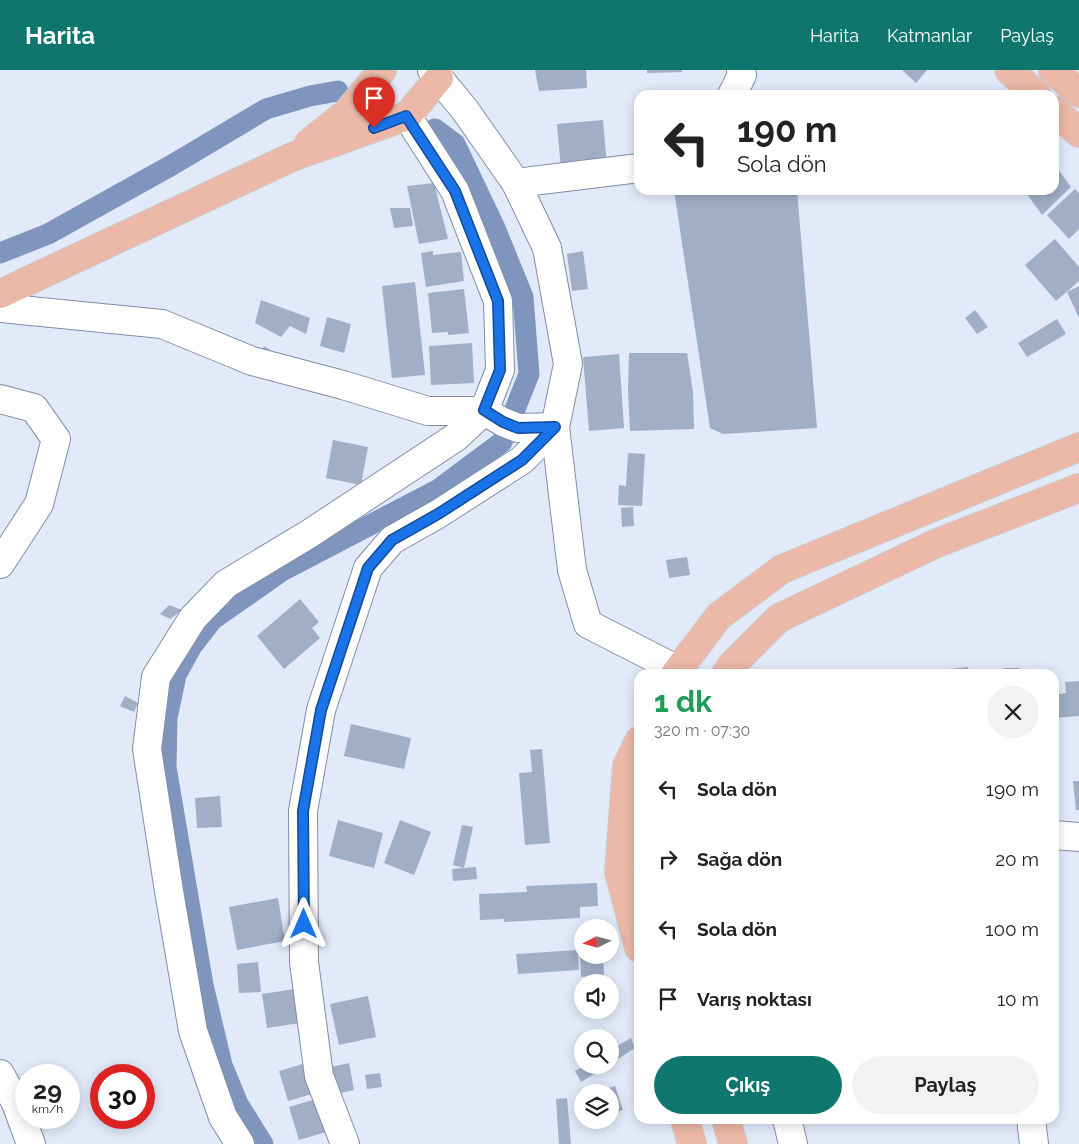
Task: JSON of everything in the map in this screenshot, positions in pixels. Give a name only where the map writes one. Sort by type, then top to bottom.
[{"type":"main road","points":[[292,157],[348,112],[382,70]]},
{"type":"main road","points":[[1009,70],[1031,90]]},
{"type":"main road","points":[[1053,70],[1079,93]]},
{"type":"main road","points":[[0,294],[292,157],[406,116],[436,74]]},
{"type":"main road","points":[[1059,114],[1079,132]]},
{"type":"main road","points":[[678,669],[720,616],[782,569],[1079,447]]},
{"type":"main road","points":[[729,669],[779,618],[937,543],[1079,488]]},
{"type":"main road","points":[[634,751],[627,766],[619,872],[634,929]]},
{"type":"main road","points":[[686,1124],[692,1144]]},
{"type":"main road","points":[[727,1124],[733,1144]]},
{"type":"street","points":[[734,90],[742,75],[741,70]]},
{"type":"street","points":[[436,74],[465,110],[516,183],[547,248],[568,364],[555,427],[572,570],[588,624],[670,669]]},
{"type":"street","points":[[406,116],[455,191],[498,301],[502,420]]},
{"type":"street","points":[[516,183],[634,169]]},
{"type":"street","points":[[0,308],[162,324],[252,361],[343,385],[428,411],[555,427]]},
{"type":"street","points":[[0,399],[34,408],[56,439],[39,504],[0,564]]},
{"type":"street","points":[[240,1144],[222,1117],[193,1030],[147,749],[156,677],[193,618],[226,584],[309,534],[456,437],[502,420]]},
{"type":"street","points":[[345,1144],[319,1076],[304,962],[303,811],[321,710],[368,568],[392,540],[438,514],[522,460],[555,427]]},
{"type":"street","points":[[1059,835],[1079,837]]},
{"type":"street","points":[[0,1074],[16,1103],[31,1144]]},
{"type":"street","points":[[788,1124],[793,1144]]},
{"type":"street","points":[[1032,1124],[1034,1144]]},
{"type":"building","points":[[535,70],[586,70],[587,88],[539,91]]},
{"type":"building","points":[[647,70],[682,70],[682,72],[647,73]]},
{"type":"building","points":[[902,70],[927,70],[916,83]]},
{"type":"building","points":[[603,120],[607,166],[561,170],[557,124]]},
{"type":"building","points":[[1059,171],[1071,187],[1042,215],[1028,195],[1059,195]]},
{"type":"building","points":[[434,183],[448,239],[419,244],[407,186]]},
{"type":"building","points":[[1075,189],[1079,193],[1079,229],[1069,239],[1047,215]]},
{"type":"building","points":[[675,195],[797,195],[817,428],[723,434],[710,428]]},
{"type":"building","points":[[390,208],[410,208],[413,226],[394,228]]},
{"type":"building","points":[[1055,239],[1079,267],[1079,281],[1056,301],[1025,265]]},
{"type":"building","points":[[433,251],[433,255],[461,252],[464,281],[426,287],[421,253]]},
{"type":"building","points":[[583,251],[588,289],[572,291],[567,254]]},
{"type":"building","points":[[415,282],[425,375],[392,378],[382,286]]},
{"type":"building","points":[[1079,286],[1079,318],[1067,292]]},
{"type":"building","points":[[464,289],[469,333],[448,335],[448,332],[432,333],[428,293]]},
{"type":"building","points":[[261,300],[310,318],[306,334],[290,326],[281,337],[255,323]]},
{"type":"building","points":[[975,310],[988,327],[977,334],[965,318]]},
{"type":"building","points":[[327,317],[351,324],[344,353],[320,346]]},
{"type":"building","points":[[1057,319],[1066,334],[1027,357],[1018,343]]},
{"type":"building","points":[[472,343],[474,383],[431,385],[429,346]]},
{"type":"building","points":[[264,346],[279,356],[260,353]]},
{"type":"building","points":[[629,353],[687,353],[693,392],[694,429],[630,431]]},
{"type":"building","points":[[619,354],[624,428],[589,431],[583,357]]},
{"type":"building","points":[[333,440],[368,447],[361,485],[326,478]]},
{"type":"building","points":[[628,453],[645,454],[642,506],[618,505],[619,485],[626,486]]},
{"type":"building","points":[[633,507],[634,526],[622,527],[621,508]]},
{"type":"building","points":[[687,557],[690,575],[669,578],[666,560]]},
{"type":"building","points":[[300,599],[319,622],[312,628],[320,638],[284,669],[257,636]]},
{"type":"building","points":[[169,605],[182,610],[170,619],[160,614]]},
{"type":"building","points":[[968,667],[968,669],[950,669]]},
{"type":"building","points":[[1079,681],[1079,716],[1059,718],[1059,694],[1066,693],[1065,682]]},
{"type":"building","points":[[125,696],[138,703],[134,712],[120,706]]},
{"type":"building","points":[[351,724],[411,738],[404,769],[344,756]]},
{"type":"building","points":[[542,749],[550,843],[525,845],[519,773],[532,772],[530,750]]},
{"type":"building","points":[[1073,781],[1079,781],[1079,810],[1076,810]]},
{"type":"building","points":[[220,796],[222,827],[197,828],[195,798]]},
{"type":"building","points":[[338,820],[383,833],[374,868],[329,856]]},
{"type":"building","points":[[400,820],[431,832],[414,875],[384,863]]},
{"type":"building","points":[[462,825],[473,827],[464,868],[453,865]]},
{"type":"building","points":[[476,867],[477,879],[453,881],[452,869]]},
{"type":"building","points":[[597,883],[598,906],[580,907],[580,918],[504,922],[504,919],[480,920],[479,894],[527,892],[526,886]]},
{"type":"building","points":[[278,898],[285,941],[237,950],[229,907]]},
{"type":"building","points":[[574,950],[574,964],[579,964],[579,970],[518,974],[516,954]]},
{"type":"building","points":[[258,962],[261,992],[239,993],[237,964]]},
{"type":"building","points":[[580,964],[603,964],[604,974],[581,974]]},
{"type":"building","points":[[301,988],[300,1023],[267,1028],[262,994]]},
{"type":"building","points":[[368,996],[376,1037],[339,1045],[330,1004]]},
{"type":"building","points":[[631,1038],[634,1049],[619,1058],[619,1045]]},
{"type":"building","points":[[306,1063],[315,1093],[288,1101],[279,1071]]},
{"type":"building","points":[[349,1063],[354,1090],[336,1094],[331,1067]]},
{"type":"building","points":[[380,1073],[382,1087],[367,1089],[365,1075]]},
{"type":"building","points":[[577,1074],[594,1074],[581,1082]]},
{"type":"building","points":[[567,1098],[571,1144],[559,1144],[556,1099]]},
{"type":"building","points":[[619,1098],[623,1110],[619,1112]]},
{"type":"building","points":[[316,1099],[326,1132],[299,1140],[289,1107]]},
{"type":"waterway","points":[[0,253],[48,234],[172,165],[266,109],[310,96],[338,91]]},
{"type":"waterway","points":[[263,1144],[238,1104],[222,1065],[203,985],[166,767],[167,718],[176,675],[192,646],[212,620],[282,571],[439,489],[502,442],[529,374],[523,297],[495,228],[455,144],[435,129]]},
{"type":"route","points":[[304,924],[303,811],[321,710],[368,568],[392,540],[438,514],[522,460],[555,427],[518,428],[503,422],[484,410],[500,370],[498,301],[455,191],[406,116],[374,128]]}]
